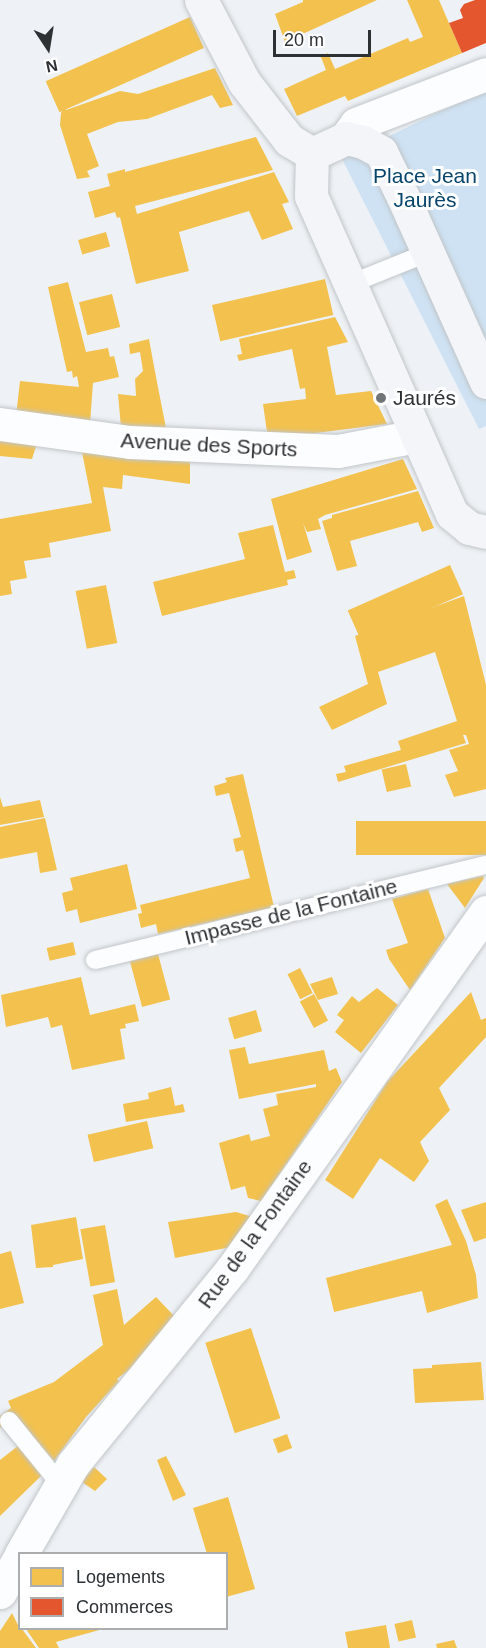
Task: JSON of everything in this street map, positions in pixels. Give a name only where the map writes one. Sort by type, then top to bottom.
[{"type":"main road","points":[[201,0],[244,82],[289,140],[312,154]]},
{"type":"main road","points":[[312,154],[346,138],[363,142],[381,152],[486,382]]},
{"type":"main road","points":[[312,154],[311,196],[452,514],[469,528],[486,532]]},
{"type":"street","points":[[346,138],[356,124],[486,74]]},
{"type":"street","name":"Avenue des Sports","points":[[0,424],[130,442],[339,451],[417,436]]},
{"type":"street","name":"Rue de la Fontaine","points":[[22,1552],[73,1464],[232,1269],[486,912]]},
{"type":"street","name":"Rue de la Fontaine","points":[[0,1592],[18,1559]]},
{"type":"lane","points":[[350,284],[427,253]]},
{"type":"lane","name":"Impasse de la Fontaine","points":[[95,960],[486,865]]},
{"type":"lane","points":[[9,1421],[60,1484]]},
{"type":"green space","name":"Place Jean Jaurès","points":[[486,89],[486,426],[479,429],[342,159]]},
{"type":"building: Logements","points":[[303,0],[377,0],[285,42],[275,14]]},
{"type":"building: Logements","points":[[407,0],[439,0],[462,53],[348,101],[345,96],[297,116],[284,89],[326,70],[321,57],[328,53],[335,69],[408,38],[410,42],[423,37]]},
{"type":"building: Logements","points":[[190,17],[204,48],[59,112],[46,81]]},
{"type":"building: Logements","points":[[215,68],[233,105],[220,108],[212,95],[147,119],[118,122],[87,134],[99,166],[87,171],[90,177],[77,179],[60,125],[61,113],[65,107],[66,110],[120,91],[138,94]]},
{"type":"building: Logements","points":[[256,137],[273,170],[135,206],[137,214],[274,172],[289,202],[282,204],[293,229],[262,240],[249,211],[179,232],[189,271],[136,284],[120,217],[117,218],[115,212],[95,218],[88,192],[110,186],[107,174],[125,169],[125,172]]},
{"type":"building: Logements","points":[[106,232],[110,246],[82,254],[78,240]]},
{"type":"building: Logements","points":[[325,279],[333,315],[220,341],[212,305]]},
{"type":"building: Logements","points":[[68,282],[86,352],[108,348],[110,357],[114,356],[119,377],[93,383],[90,424],[16,416],[20,381],[79,387],[77,376],[73,378],[72,371],[67,372],[48,287]]},
{"type":"building: Logements","points":[[112,294],[120,327],[87,335],[79,302]]},
{"type":"building: Logements","points":[[335,317],[348,342],[327,347],[336,395],[371,391],[387,424],[268,439],[263,404],[306,399],[305,388],[300,389],[292,349],[239,361],[237,355],[242,354],[239,339]]},
{"type":"building: Logements","points":[[149,339],[167,433],[121,427],[118,394],[136,396],[135,379],[143,371],[140,352],[130,354],[129,344]]},
{"type":"building: Logements","points":[[0,435],[38,440],[32,459],[0,456]]},
{"type":"building: Logements","points":[[81,447],[190,461],[190,484],[123,475],[122,489],[103,487],[111,531],[49,543],[51,557],[24,561],[27,578],[10,581],[12,594],[0,596],[0,519],[92,503]]},
{"type":"building: Logements","points":[[403,459],[417,489],[325,515],[318,519],[321,529],[307,532],[303,523],[312,552],[287,560],[271,499]]},
{"type":"building: Logements","points":[[418,491],[434,528],[422,532],[418,522],[350,541],[357,566],[337,571],[322,521],[332,518],[332,515]]},
{"type":"building: Logements","points":[[273,525],[285,572],[294,570],[296,578],[287,580],[288,585],[162,616],[153,582],[245,559],[238,533]]},
{"type":"building: Logements","points":[[450,565],[463,594],[361,640],[348,611]]},
{"type":"building: Logements","points":[[106,585],[117,643],[87,649],[76,591]]},
{"type":"building: Logements","points":[[464,596],[486,685],[486,789],[454,797],[445,775],[458,771],[449,750],[469,744],[466,735],[463,735],[466,743],[338,782],[336,774],[346,772],[344,766],[401,750],[398,741],[457,721],[435,652],[378,672],[387,704],[332,730],[319,707],[368,684],[355,636]]},
{"type":"building: Logements","points":[[406,764],[411,786],[387,792],[382,770]]},
{"type":"building: Logements","points":[[243,774],[274,907],[158,934],[156,924],[141,928],[138,914],[142,913],[140,905],[250,878],[243,850],[236,852],[233,839],[241,837],[229,793],[216,796],[214,786],[227,782],[225,778]]},
{"type":"building: Logements","points":[[0,797],[3,807],[40,800],[44,817],[0,825]]},
{"type":"building: Logements","points":[[45,818],[57,870],[40,873],[37,852],[0,859],[0,827]]},
{"type":"building: Logements","points":[[356,821],[486,821],[486,855],[356,855]]},
{"type":"building: Logements","points":[[127,864],[137,909],[80,923],[77,909],[66,912],[62,893],[73,890],[70,878]]},
{"type":"building: Logements","points":[[483,876],[484,878],[465,908],[447,884]]},
{"type":"building: Logements","points":[[428,889],[445,938],[410,990],[389,959],[386,950],[408,943],[392,899]]},
{"type":"building: Logements","points":[[73,942],[76,955],[50,961],[47,948]]},
{"type":"building: Logements","points":[[158,954],[170,999],[142,1007],[130,962]]},
{"type":"building: Logements","points":[[300,968],[313,993],[300,999],[288,974]]},
{"type":"building: Logements","points":[[81,977],[90,1015],[135,1004],[139,1021],[125,1024],[126,1028],[120,1029],[125,1059],[72,1070],[62,1025],[51,1028],[48,1017],[6,1027],[1,995]]},
{"type":"building: Logements","points":[[332,977],[338,994],[318,1000],[310,984]]},
{"type":"building: Logements","points":[[377,988],[398,1005],[361,1053],[335,1032],[344,1020],[337,1015],[352,996],[359,1002]]},
{"type":"building: Logements","points":[[471,992],[481,1020],[486,1018],[486,1037],[439,1088],[450,1110],[420,1142],[429,1161],[414,1182],[380,1158],[353,1199],[325,1180],[387,1082]]},
{"type":"building: Logements","points":[[314,994],[328,1020],[314,1028],[300,1002]]},
{"type":"building: Logements","points":[[256,1010],[262,1031],[234,1039],[228,1018]]},
{"type":"building: Logements","points":[[245,1047],[249,1064],[324,1050],[329,1071],[336,1068],[342,1082],[261,1201],[248,1198],[245,1186],[231,1190],[219,1143],[249,1134],[251,1141],[270,1136],[263,1109],[278,1105],[276,1094],[316,1087],[316,1084],[239,1099],[229,1050]]},
{"type":"building: Logements","points":[[171,1087],[175,1106],[183,1104],[185,1112],[126,1122],[123,1104],[149,1099],[148,1093]]},
{"type":"building: Logements","points":[[147,1121],[153,1148],[94,1162],[88,1135]]},
{"type":"building: Logements","points":[[447,1199],[466,1241],[476,1275],[478,1298],[427,1313],[422,1291],[334,1312],[326,1278],[452,1245],[435,1205]]},
{"type":"building: Logements","points":[[486,1202],[486,1238],[474,1242],[461,1210]]},
{"type":"building: Logements","points":[[236,1212],[253,1217],[231,1247],[175,1258],[168,1222]]},
{"type":"building: Logements","points":[[76,1217],[83,1259],[53,1265],[53,1267],[36,1268],[31,1225]]},
{"type":"building: Logements","points":[[105,1225],[115,1282],[90,1286],[80,1229]]},
{"type":"building: Logements","points":[[11,1251],[24,1303],[0,1309],[0,1254]]},
{"type":"building: Logements","points":[[117,1289],[124,1325],[156,1297],[176,1318],[133,1367],[117,1379],[119,1381],[86,1417],[54,1461],[15,1416],[0,1428],[0,1416],[11,1408],[8,1401],[54,1382],[103,1345],[93,1295]]},
{"type":"building: Logements","points":[[251,1328],[280,1418],[235,1433],[205,1343]]},
{"type":"building: Logements","points":[[481,1362],[484,1400],[415,1403],[413,1369],[432,1368],[432,1365]]},
{"type":"building: Logements","points":[[287,1434],[292,1448],[278,1453],[273,1439]]},
{"type":"building: Logements","points":[[18,1446],[42,1475],[0,1516],[0,1460]]},
{"type":"building: Logements","points":[[166,1456],[186,1495],[173,1501],[157,1460]]},
{"type":"building: Logements","points":[[94,1467],[107,1479],[95,1491],[82,1482]]},
{"type":"building: Logements","points":[[228,1497],[255,1589],[228,1596],[228,1552],[206,1552],[193,1508]]},
{"type":"building: Logements","points":[[12,1613],[18,1630],[23,1630],[36,1648],[0,1648],[0,1631]]},
{"type":"building: Logements","points":[[412,1620],[416,1638],[399,1642],[394,1624]]},
{"type":"building: Logements","points":[[386,1625],[390,1648],[348,1648],[345,1632]]},
{"type":"building: Logements","points":[[27,1630],[99,1630],[56,1642],[59,1648],[39,1648]]},
{"type":"building: Logements","points":[[454,1640],[457,1648],[437,1648],[436,1644]]},
{"type":"building: Commerces","points":[[475,0],[486,0],[486,43],[462,53],[449,23],[463,18],[460,10],[464,4]]},
{"type":"place","name":"Jaurés","points":[[381,398]]}]
